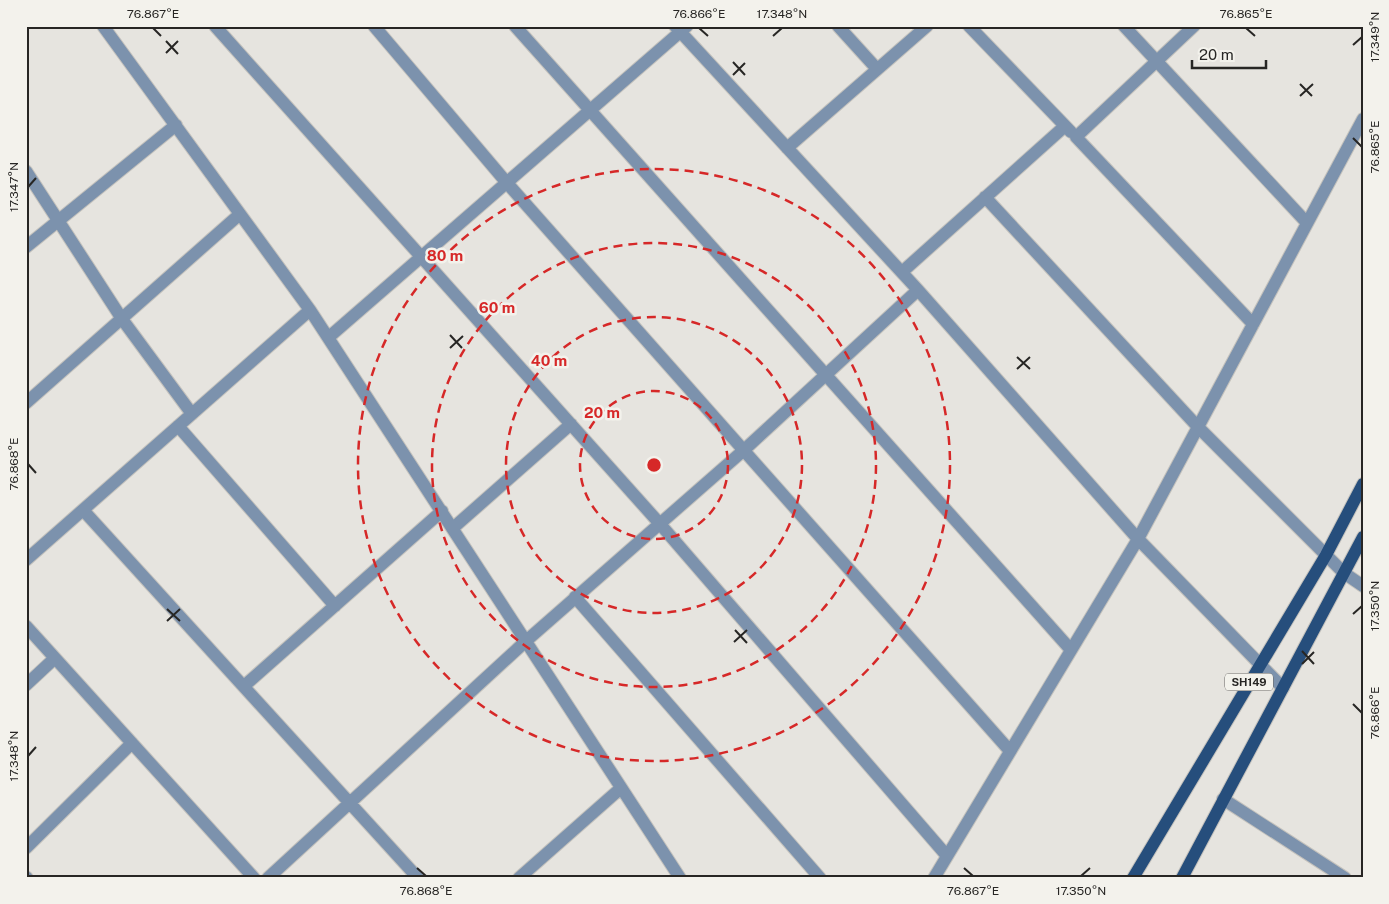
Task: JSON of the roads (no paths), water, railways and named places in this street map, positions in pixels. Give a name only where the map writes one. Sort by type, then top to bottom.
[{"type":"main road","name":"SH149","points":[[1133,878],[1326,555],[1363,484]]},
{"type":"main road","name":"SH149","points":[[1182,878],[1363,537]]},
{"type":"street","points":[[103,26],[329,337],[680,878]]},
{"type":"street","points":[[215,26],[660,524],[947,856]]},
{"type":"street","points":[[374,26],[507,183],[1010,751]]},
{"type":"street","points":[[515,26],[1071,650]]},
{"type":"street","points":[[838,26],[878,69]]},
{"type":"street","points":[[787,148],[927,26]]},
{"type":"street","points":[[969,26],[1253,324]]},
{"type":"street","points":[[1124,26],[1307,223]]},
{"type":"street","points":[[1076,137],[1194,26]]},
{"type":"street","points":[[329,337],[590,111],[681,28],[787,148],[902,272],[1138,539],[1283,688]]},
{"type":"street","points":[[934,878],[1138,539],[1363,119]]},
{"type":"street","points":[[26,247],[176,126]]},
{"type":"street","points":[[902,272],[1065,126]]},
{"type":"street","points":[[26,171],[122,319],[192,414]]},
{"type":"street","points":[[985,197],[1198,427],[1344,573],[1363,586]]},
{"type":"street","points":[[26,403],[240,214]]},
{"type":"street","points":[[268,878],[526,641],[744,450],[918,290]]},
{"type":"street","points":[[26,560],[310,310]]},
{"type":"street","points":[[452,528],[571,424]]},
{"type":"street","points":[[178,426],[335,606]]},
{"type":"street","points":[[83,510],[418,878]]},
{"type":"street","points":[[244,686],[442,511]]},
{"type":"street","points":[[575,597],[820,878]]},
{"type":"street","points":[[26,626],[254,878]]},
{"type":"street","points":[[26,685],[55,658]]},
{"type":"street","points":[[26,848],[132,743]]},
{"type":"street","points":[[519,878],[621,788]]},
{"type":"street","points":[[1223,800],[1342,877]]}]
